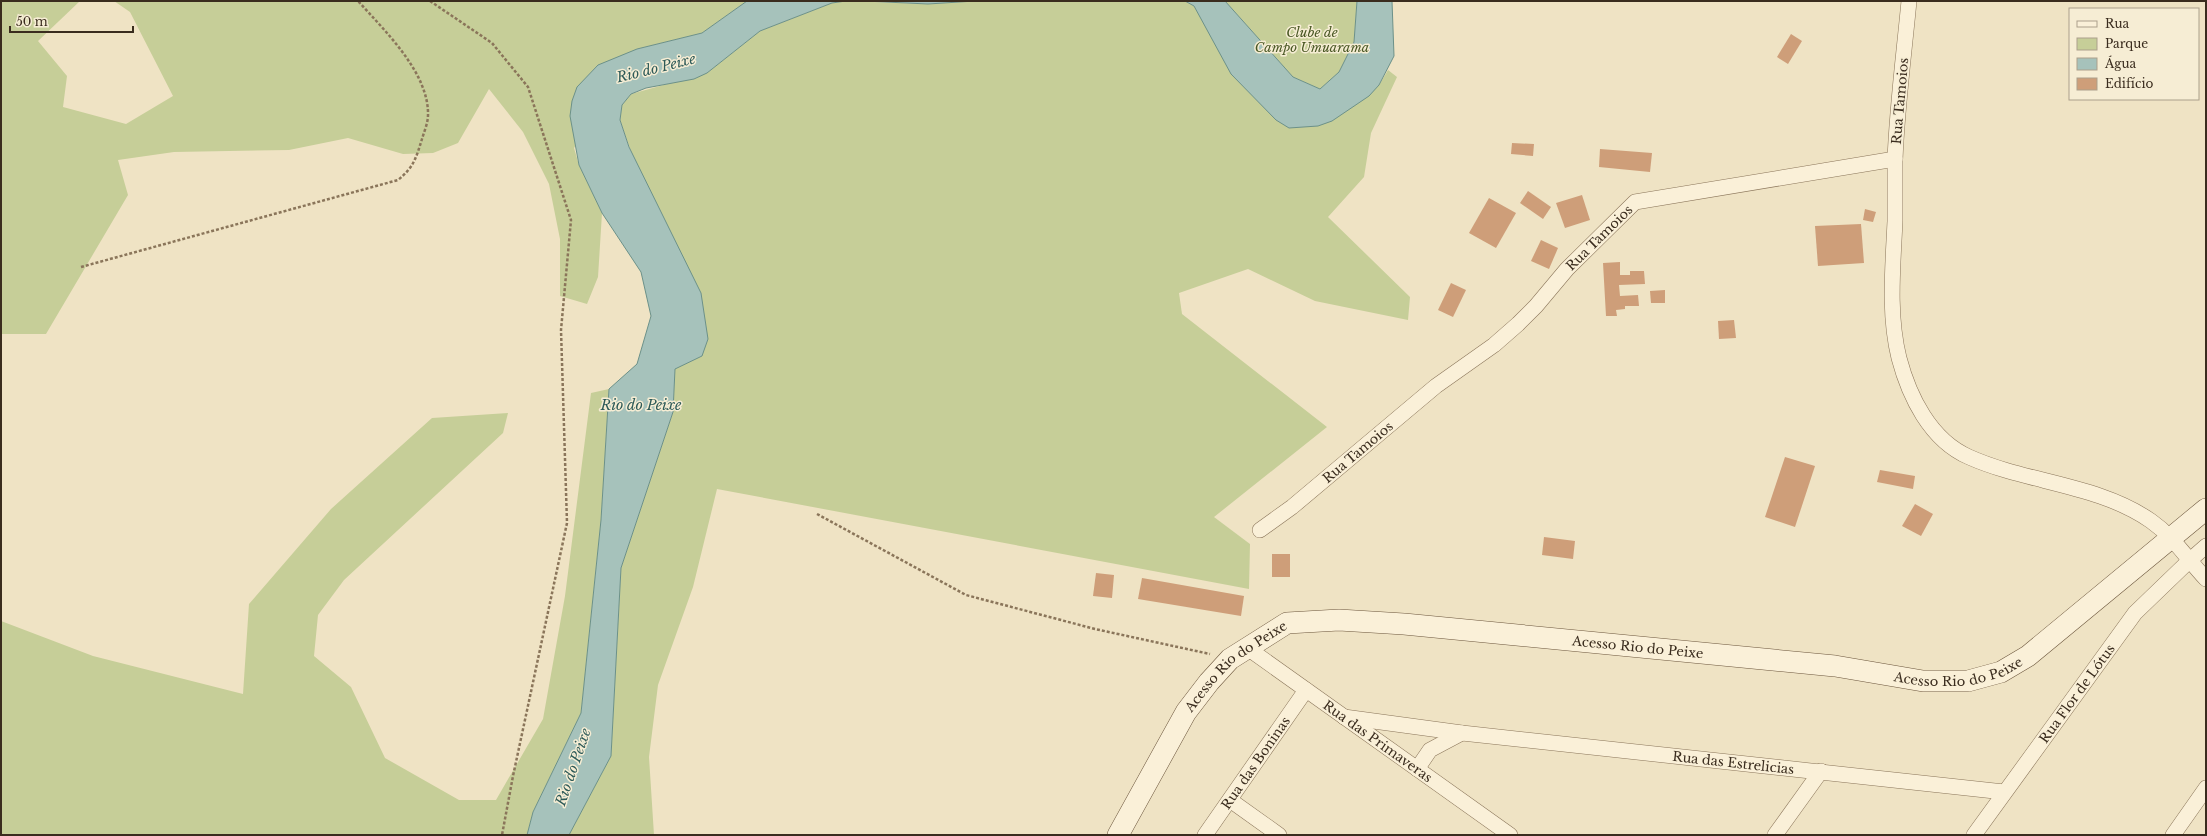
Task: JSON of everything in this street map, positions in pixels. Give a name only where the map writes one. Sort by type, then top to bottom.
[{"type":"street","name":"Rua Tamoios","points":[[1260,530],[1292,507],[1436,386],[1494,345],[1536,306],[1567,269],[1635,202],[1895,159],[1909,1]]},
{"type":"street","points":[[1895,159],[1893,311],[1899,357],[1915,402],[1928,422],[1944,441],[1966,456],[1990,466],[2097,496],[2127,508],[2150,521],[2172,537],[2189,560],[2206,579]]},
{"type":"street","name":"Acesso Rio do Peixe","points":[[1118,835],[1186,712],[1209,682],[1238,653],[1287,623],[1339,620],[1404,624],[1834,666],[1923,681],[1968,681],[2001,672],[2028,656],[2206,510]]},
{"type":"street","name":"Rua Flor de Lótus","points":[[1974,835],[2135,613],[2189,560],[2206,546]]},
{"type":"street","name":"Rua das Primaveras","points":[[1238,653],[1306,690],[1510,835]]},
{"type":"street","name":"Rua das Boninas","points":[[1206,835],[1306,690]]},
{"type":"street","name":"Rua das Estrelicias","points":[[1344,717],[1462,733],[2004,792]]},
{"type":"street","points":[[1417,769],[1430,750],[1462,733]]},
{"type":"street","points":[[1775,835],[1820,771]]},
{"type":"street","points":[[2173,835],[2206,788]]},
{"type":"street","points":[[1230,800],[1279,835]]},
{"type":"path","points":[[81,268],[398,180],[410,171],[416,158],[428,116],[424,88],[400,49],[358,1]]},
{"type":"path","points":[[430,1],[492,43],[528,87],[571,220],[562,330],[567,523],[514,769],[502,835]]},
{"type":"path","points":[[817,514],[966,595],[1095,629],[1238,653]]},
{"type":"green space","points":[[1,1],[80,1],[38,41],[67,76],[63,107],[126,124],[173,96],[130,12],[114,1],[747,1],[702,33],[637,49],[574,148],[579,165],[602,213],[598,277],[587,304],[560,296],[560,239],[549,184],[523,132],[489,89],[458,143],[433,153],[403,154],[348,138],[289,150],[174,152],[118,160],[128,195],[46,334],[1,334]]},
{"type":"green space","points":[[846,1],[928,4],[975,1],[1185,1],[1194,6],[1276,120],[1379,85],[1388,70],[1397,77],[1371,133],[1364,177],[1328,217],[1410,297],[1408,320],[1315,301],[1248,269],[1179,293],[1182,314],[1327,427],[1214,517],[1250,544],[1249,589],[717,489],[693,587],[658,685],[649,757],[654,835],[569,835],[611,756],[621,568],[673,412],[675,368],[702,356],[620,120],[622,105],[631,94],[707,73],[760,31],[832,3]]},
{"type":"green space","name":"Clube de Campo Umuarama","points":[[1225,1],[1357,1],[1354,42],[1339,72],[1320,89],[1293,77]]},
{"type":"green space","points":[[609,389],[601,520],[581,713],[533,812],[527,835],[1,835],[1,621],[93,656],[243,694],[249,604],[331,509],[432,418],[508,413],[503,433],[344,580],[318,615],[314,656],[351,687],[385,758],[459,800],[496,800],[543,719],[565,596],[591,393]]},
{"type":"water","name":"Rio do Peixe","points":[[747,1],[846,1],[832,3],[760,31],[707,73],[694,79],[646,88],[631,94],[622,105],[620,120],[629,147],[701,293],[708,339],[702,356],[675,369],[673,412],[621,568],[611,756],[569,835],[527,835],[533,812],[581,713],[601,520],[609,389],[637,364],[651,316],[641,272],[602,213],[579,165],[570,116],[572,101],[577,87],[598,65],[637,49],[702,33]]},
{"type":"water","points":[[864,1],[975,1],[928,4]]},
{"type":"water","points":[[1185,1],[1225,1],[1293,77],[1320,89],[1339,72],[1354,42],[1357,1],[1392,1],[1394,56],[1379,85],[1369,96],[1332,121],[1318,126],[1289,128],[1276,120],[1231,74],[1194,6]]},
{"type":"building","points":[[1791,34],[1802,41],[1788,64],[1777,57]]},
{"type":"building","points":[[1512,143],[1534,144],[1533,156],[1511,154]]},
{"type":"building","points":[[1600,149],[1652,153],[1650,172],[1599,167]]},
{"type":"building","points":[[1528,191],[1551,207],[1543,219],[1520,203]]},
{"type":"building","points":[[1582,195],[1590,220],[1565,228],[1556,203]]},
{"type":"building","points":[[1489,198],[1516,213],[1496,248],[1469,233]]},
{"type":"building","points":[[1865,209],[1876,212],[1873,222],[1863,220]]},
{"type":"building","points":[[1861,224],[1864,263],[1818,266],[1815,226]]},
{"type":"building","points":[[1541,240],[1558,248],[1549,269],[1531,261]]},
{"type":"building","points":[[1620,262],[1620,275],[1630,275],[1630,271],[1644,271],[1645,284],[1619,285],[1620,296],[1638,295],[1639,306],[1625,306],[1625,309],[1616,310],[1617,316],[1606,316],[1603,263]]},
{"type":"building","points":[[1451,283],[1466,290],[1453,317],[1438,310]]},
{"type":"building","points":[[1665,290],[1665,303],[1651,303],[1650,291]]},
{"type":"building","points":[[1734,320],[1736,338],[1719,339],[1718,321]]},
{"type":"building","points":[[1785,457],[1815,466],[1795,527],[1765,517]]},
{"type":"building","points":[[1880,470],[1915,476],[1913,489],[1877,482]]},
{"type":"building","points":[[1915,504],[1933,514],[1921,536],[1902,526]]},
{"type":"building","points":[[1544,537],[1575,541],[1573,559],[1542,555]]},
{"type":"building","points":[[1272,554],[1290,554],[1290,577],[1272,577]]},
{"type":"building","points":[[1096,573],[1114,575],[1112,598],[1093,596]]},
{"type":"building","points":[[1142,578],[1244,596],[1241,616],[1138,599]]}]
